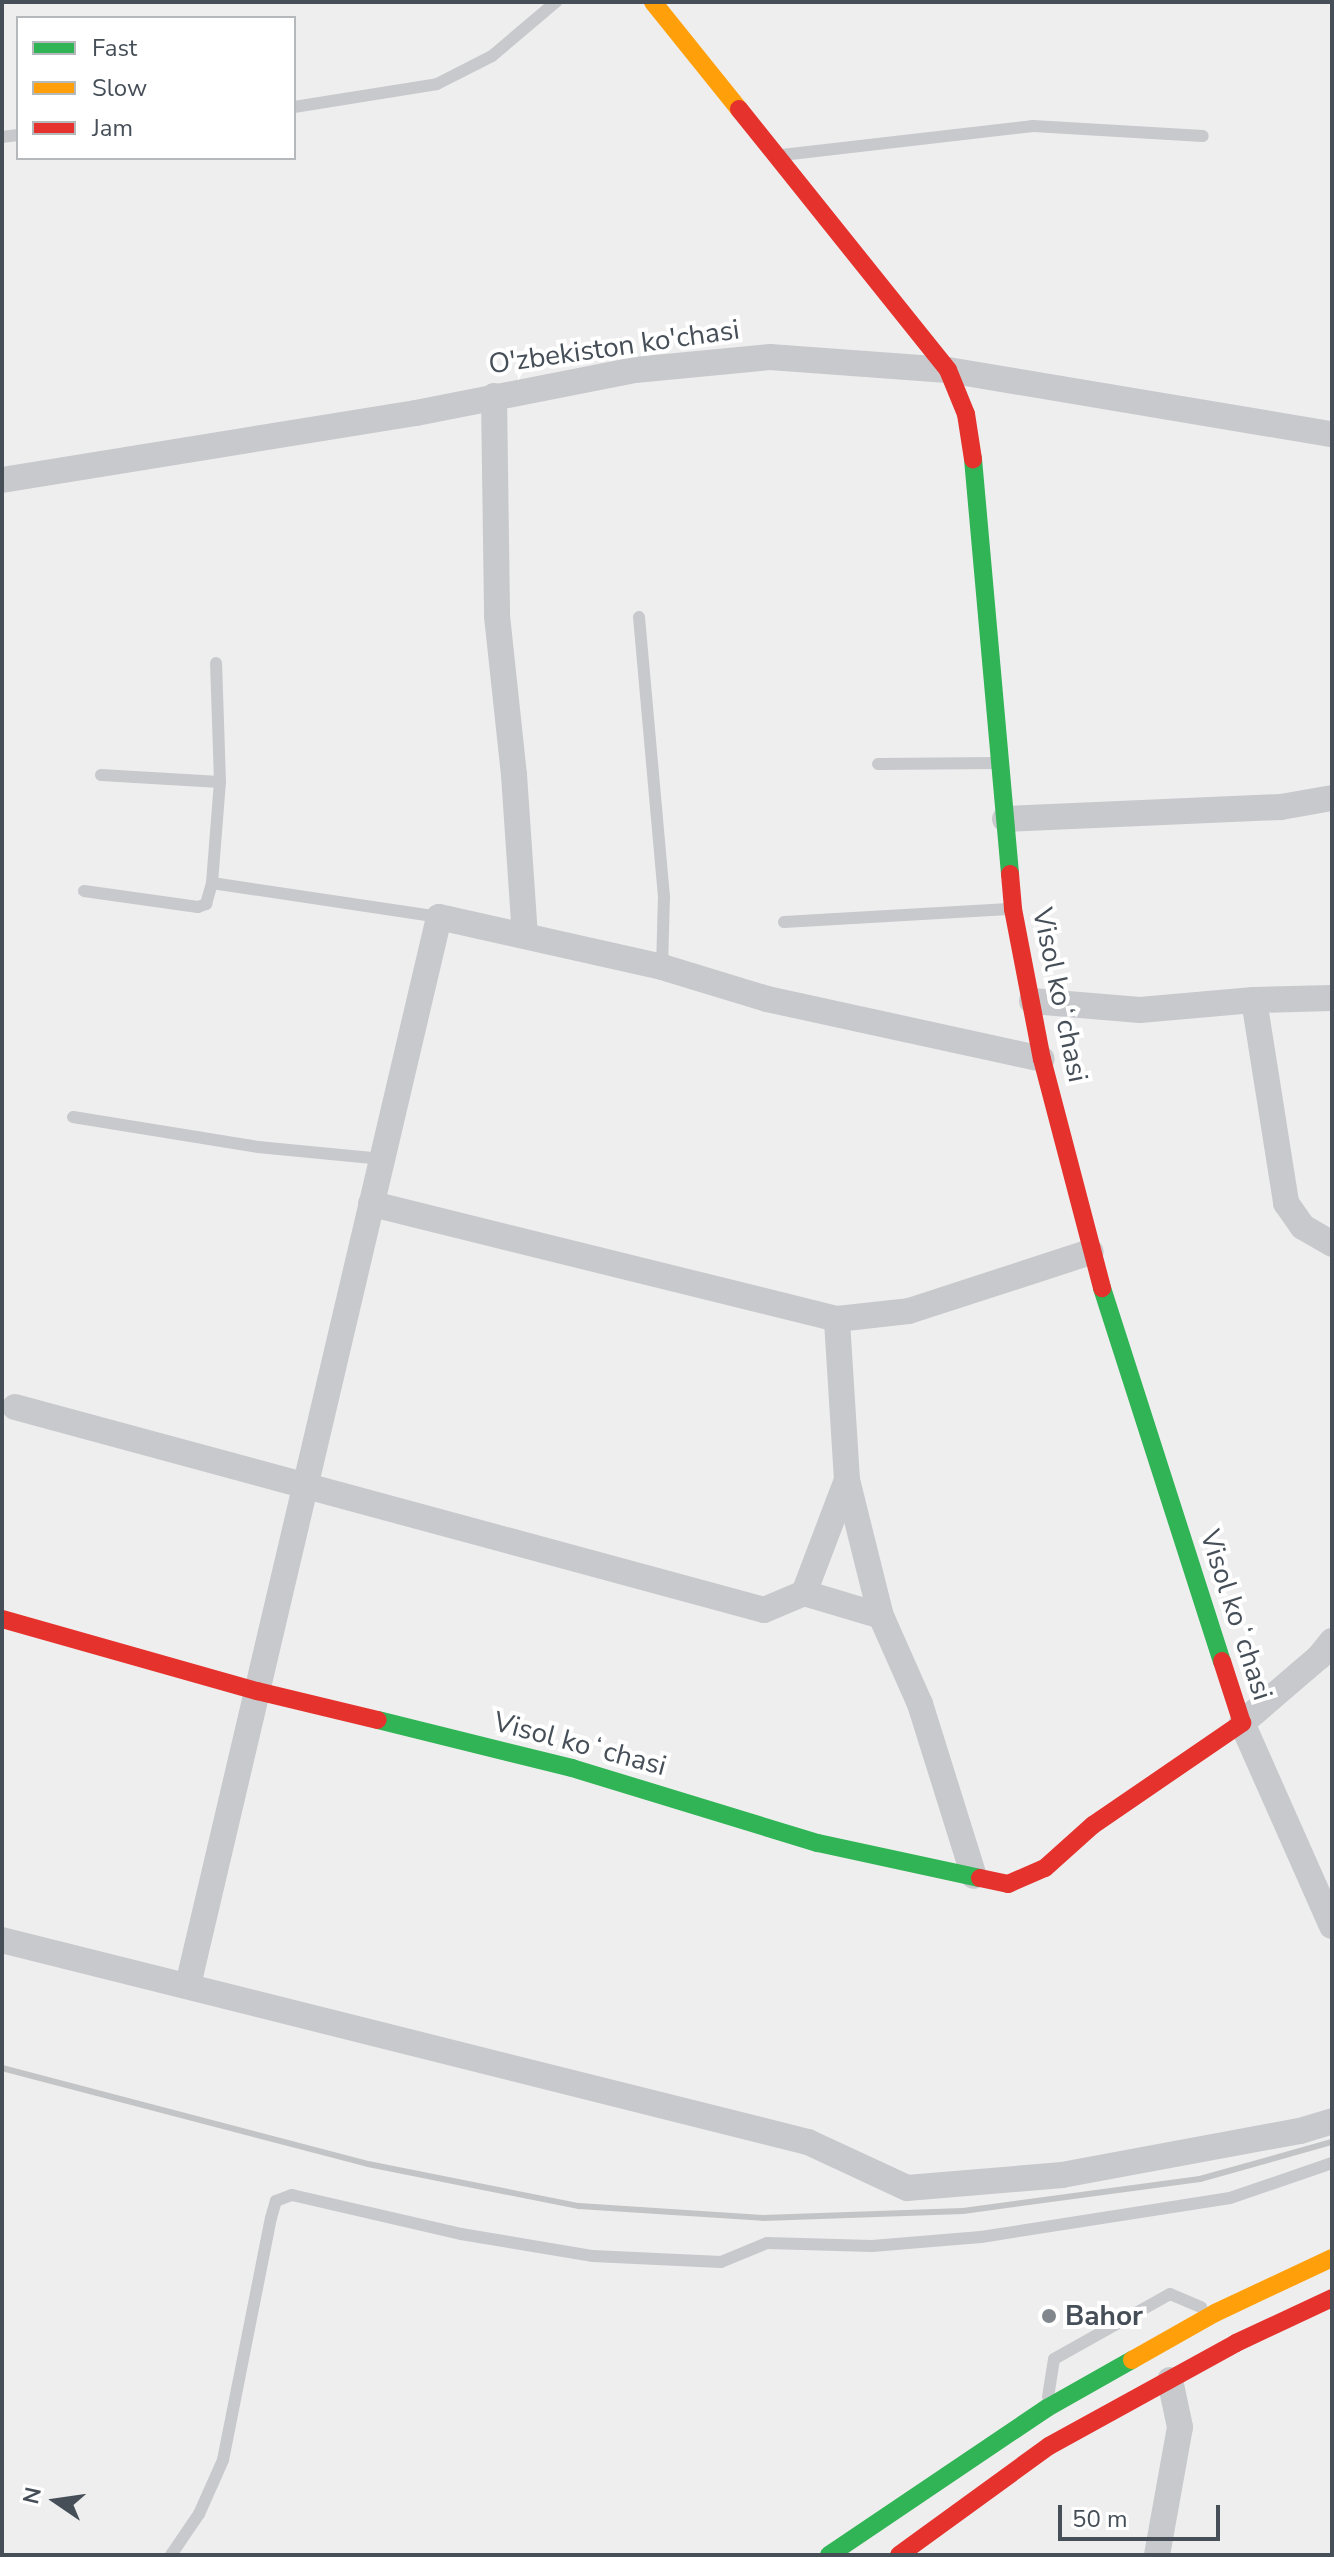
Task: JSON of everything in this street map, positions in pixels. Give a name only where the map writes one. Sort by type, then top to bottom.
[{"type":"main road","name":"Visol koʻchasi","points":[[2,1619],[257,1691],[572,1768],[818,1843],[1008,1884],[1045,1868],[1093,1825],[1242,1723],[1091,1252],[1042,1059],[1013,909],[974,464],[966,414],[948,370],[653,2]]},
{"type":"main road","points":[[829,2555],[1047,2408],[1215,2313],[1332,2258]]},
{"type":"main road","points":[[899,2555],[1049,2446],[1236,2343],[1328,2300],[1307,2270]]},
{"type":"street","name":"O'zbekiston ko'chasi","points":[[2,480],[416,413],[635,370],[770,357],[948,370],[1332,434]]},
{"type":"street","points":[[494,396],[497,616],[514,775],[525,936]]},
{"type":"street","points":[[1005,819],[1281,807],[1332,798]]},
{"type":"street","points":[[188,1985],[439,917],[662,967],[767,999],[1042,1059]]},
{"type":"street","points":[[1032,1001],[1140,1010],[1254,1000],[1332,998]]},
{"type":"street","points":[[1254,1000],[1286,1203],[1292,1216],[1303,1227],[1332,1244]]},
{"type":"street","points":[[371,1204],[837,1319],[909,1311],[1091,1252]]},
{"type":"street","points":[[837,1319],[847,1480],[881,1616],[920,1704],[974,1876]]},
{"type":"street","points":[[15,1407],[764,1610],[804,1593],[881,1616]]},
{"type":"street","points":[[804,1593],[847,1480]]},
{"type":"street","points":[[1332,1641],[1319,1657],[1242,1723],[1332,1926]]},
{"type":"street","points":[[2,1940],[808,2142],[907,2188],[1062,2175],[1300,2131],[1332,2121]]},
{"type":"street","points":[[1157,2555],[1180,2427],[1170,2380]]},
{"type":"lane","points":[[296,107],[437,84],[492,56],[556,2]]},
{"type":"lane","points":[[779,156],[1033,126],[1203,136]]},
{"type":"lane","points":[[639,617],[664,896],[662,967]]},
{"type":"lane","points":[[84,891],[198,907],[206,904],[212,883],[220,782],[216,663]]},
{"type":"lane","points":[[878,764],[1000,763]]},
{"type":"lane","points":[[101,775],[220,782]]},
{"type":"lane","points":[[212,883],[439,917]]},
{"type":"lane","points":[[784,922],[1013,909]]},
{"type":"lane","points":[[73,1117],[258,1147],[382,1159]]},
{"type":"lane","points":[[171,2555],[199,2514],[223,2460],[271,2218],[276,2201],[292,2195],[461,2234],[593,2256],[721,2262],[767,2243],[872,2246],[981,2237],[1230,2198],[1332,2163]]},
{"type":"lane","points":[[1047,2408],[1054,2359],[1170,2294],[1215,2313]]},
{"type":"railway","points":[[2,2068],[368,2164],[579,2206],[763,2218],[963,2211],[1200,2179],[1332,2142]]},
{"type":"traffic: fast","points":[[973,459],[1010,874]]},
{"type":"traffic: fast","points":[[1102,1288],[1222,1661]]},
{"type":"traffic: fast","points":[[378,1720],[572,1768],[818,1843],[980,1878]]},
{"type":"traffic: fast","points":[[829,2555],[1047,2408],[1132,2360]]},
{"type":"traffic: slow","points":[[653,2],[739,109]]},
{"type":"traffic: slow","points":[[1132,2360],[1215,2313],[1332,2258]]},
{"type":"traffic: jam","points":[[739,109],[948,370],[966,414],[973,459]]},
{"type":"traffic: jam","points":[[1010,874],[1013,909],[1042,1059],[1102,1288]]},
{"type":"traffic: jam","points":[[2,1619],[257,1691],[378,1720]]},
{"type":"traffic: jam","points":[[980,1878],[1008,1884],[1045,1868],[1093,1825],[1242,1723],[1222,1661]]},
{"type":"traffic: jam","points":[[899,2555],[1049,2446],[1236,2343],[1332,2298]]},
{"type":"place","name":"Bahor","points":[[1049,2316]]}]
